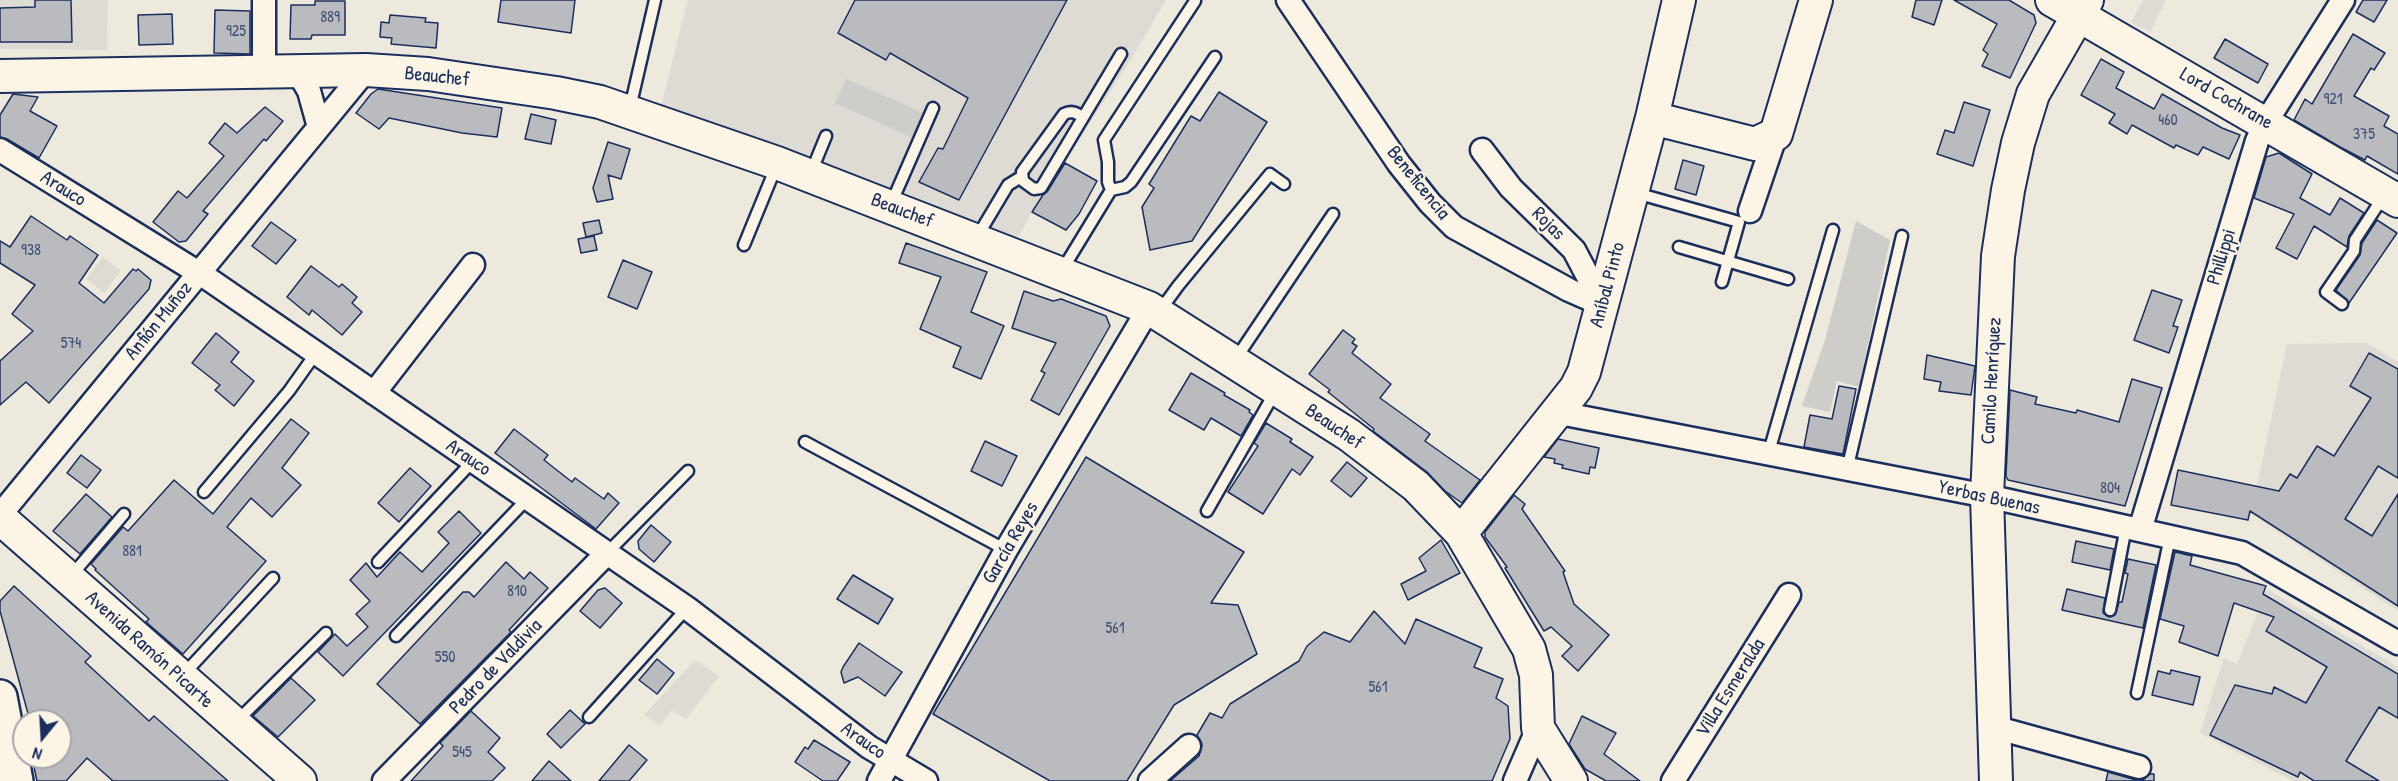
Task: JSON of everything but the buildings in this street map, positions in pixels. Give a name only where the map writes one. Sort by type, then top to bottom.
[{"type":"main road","name":"Aníbal Pinto","points":[[1461,533],[1576,388],[1584,372],[1652,118],[1679,0]]},
{"type":"main road","points":[[1652,118],[1755,144],[1776,134],[1816,0]]},
{"type":"main road","name":"Lord Cochrane","points":[[2073,5],[2392,197]]},
{"type":"main road","name":"Camilo Henríquez","points":[[1996,781],[1987,496],[1998,256],[2018,143],[2033,94],[2073,5]]},
{"type":"main road","name":"Beauchef","points":[[0,76],[366,70],[428,74],[556,93],[600,102],[777,164],[1154,310],[1349,435],[1416,486],[1461,533],[1529,650],[1536,675],[1538,728]]},
{"type":"main road","name":"Avenida Ramón Picarte","points":[[0,516],[300,781]]},
{"type":"main road","points":[[0,697],[16,781]]},
{"type":"main road","points":[[1538,728],[1571,781]]},
{"type":"street","points":[[264,0],[264,72]]},
{"type":"street","name":"Beneficencia","points":[[1288,0],[1399,164],[1430,203],[1454,227],[1569,290],[1603,305]]},
{"type":"street","name":"Phillippi","points":[[2133,529],[2257,141],[2266,122],[2343,0]]},
{"type":"street","name":"Anfión Muñoz","points":[[0,516],[366,70]]},
{"type":"street","points":[[298,72],[309,91],[319,127]]},
{"type":"street","points":[[1750,211],[1776,134]]},
{"type":"street","name":"Arauco","points":[[0,150],[199,273],[687,608],[869,747],[926,781]]},
{"type":"street","name":"Rojas","points":[[1482,150],[1511,188],[1574,250],[1603,305]]},
{"type":"street","points":[[374,393],[473,265]]},
{"type":"street","name":"García Reyes","points":[[879,781],[1006,550],[1154,310]]},
{"type":"street","name":"Yerbas Buenas","points":[[1558,410],[1570,415],[1768,455],[1987,496],[2242,552],[2398,643]]},
{"type":"street","name":"Pedro de Valdivia","points":[[384,781],[607,553]]},
{"type":"street","name":"Villa Esmeralda","points":[[1673,781],[1789,595]]},
{"type":"street","points":[[1994,727],[2139,767]]},
{"type":"street","name":"Beauchef","points":[[1515,781],[1538,728]]},
{"type":"street","points":[[1150,781],[1189,746]]},
{"type":"lane","points":[[630,112],[655,0]]},
{"type":"lane","points":[[1111,190],[1108,182],[1108,162],[1104,140],[1195,1]]},
{"type":"lane","points":[[1021,177],[1034,189],[1041,188],[1121,54]]},
{"type":"lane","points":[[1061,273],[1111,190],[1125,187],[1131,182],[1215,57]]},
{"type":"lane","points":[[890,206],[933,108]]},
{"type":"lane","points":[[975,240],[1008,185],[1021,177],[1022,172],[1064,114],[1075,112],[1083,117]]},
{"type":"lane","points":[[810,176],[826,136]]},
{"type":"lane","points":[[744,245],[777,164]]},
{"type":"lane","points":[[1154,310],[1178,285],[1270,174],[1284,184]]},
{"type":"lane","points":[[1632,192],[1739,222],[1722,282]]},
{"type":"lane","points":[[2342,304],[2326,292],[2354,251],[2355,240],[2392,197]]},
{"type":"lane","points":[[1235,360],[1333,214]]},
{"type":"lane","points":[[1768,455],[1833,230]]},
{"type":"lane","points":[[1847,470],[1902,236]]},
{"type":"lane","points":[[1679,247],[1788,279]]},
{"type":"lane","points":[[204,492],[289,391],[316,353]]},
{"type":"lane","points":[[1207,511],[1276,389]]},
{"type":"lane","points":[[805,442],[1006,550]]},
{"type":"lane","points":[[378,562],[473,461]]},
{"type":"lane","points":[[607,553],[688,471]]},
{"type":"lane","points":[[396,636],[528,498]]},
{"type":"lane","points":[[68,578],[124,514]]},
{"type":"lane","points":[[2110,610],[2133,529]]},
{"type":"lane","points":[[2137,693],[2170,537]]},
{"type":"lane","points":[[181,678],[273,578]]},
{"type":"lane","points":[[589,717],[687,608]]},
{"type":"lane","points":[[234,724],[326,633]]},
{"type":"shaded area","points":[[0,0],[108,0],[107,50],[0,49]]},
{"type":"shaded area","points":[[688,0],[1166,0],[1017,239],[905,193],[660,110]]},
{"type":"shaded area","points":[[2143,0],[2166,0],[2150,32],[2131,23]]},
{"type":"shaded area","points":[[846,79],[924,113],[913,138],[835,103]]},
{"type":"shaded area","points":[[1856,221],[1890,240],[1859,387],[1837,381],[1830,412],[1802,406],[1825,340]]},
{"type":"shaded area","points":[[103,257],[121,271],[104,293],[86,279]]},
{"type":"shaded area","points":[[2366,343],[2398,362],[2398,611],[2251,514],[2287,344]]},
{"type":"shaded area","points":[[2267,589],[2398,667],[2398,781],[2314,781],[2311,779],[2310,781],[2293,781],[2200,733],[2224,658],[2237,664]]},
{"type":"shaded area","points":[[695,660],[719,676],[686,719],[672,710],[660,725],[644,715]]}]
